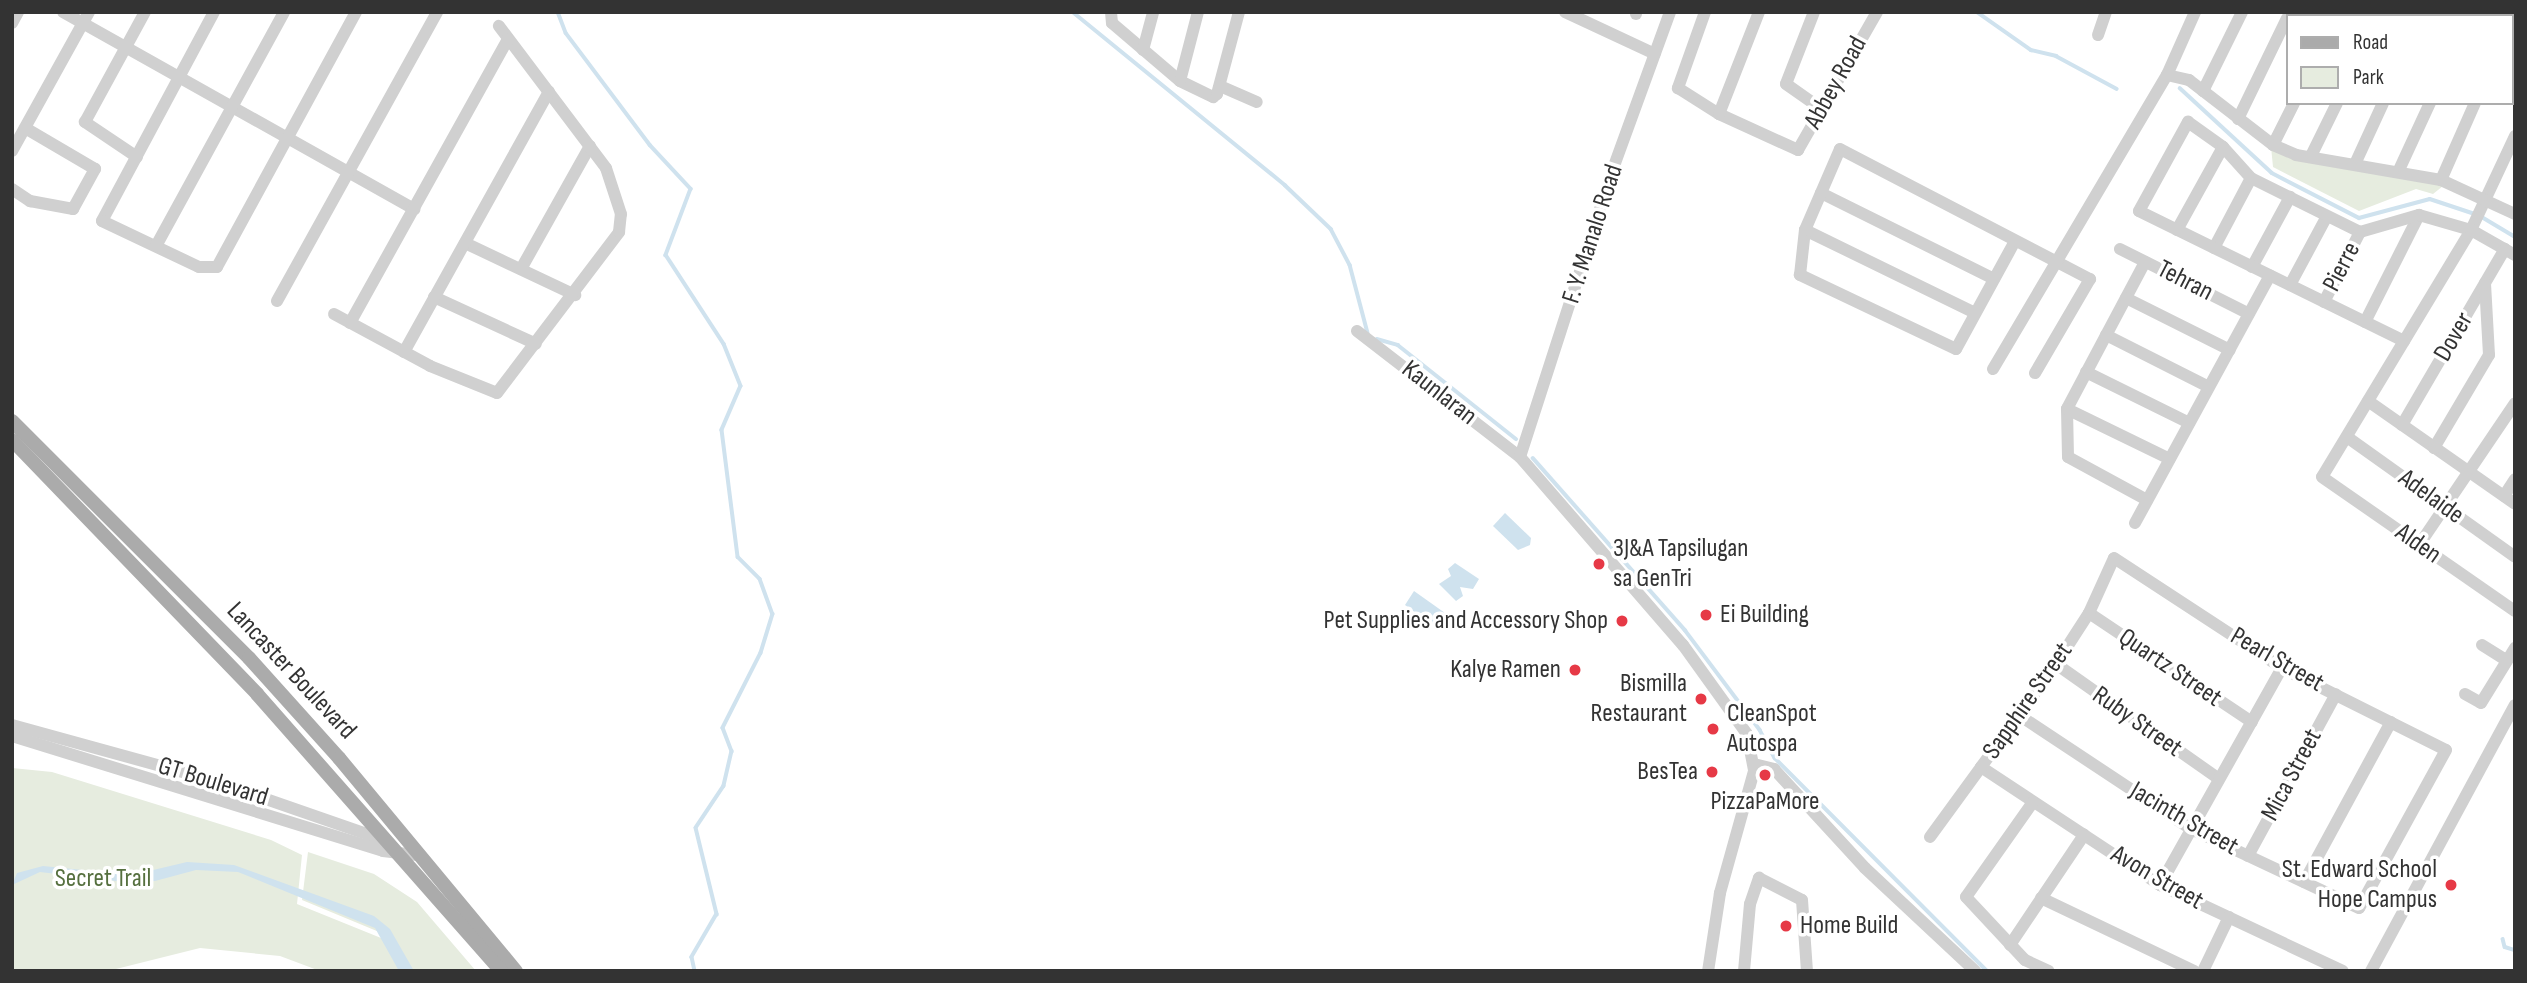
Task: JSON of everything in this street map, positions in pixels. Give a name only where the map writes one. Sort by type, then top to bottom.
[{"type":"main road","name":"Lancaster Boulevard","points":[[12,421],[249,658],[516,971]]},
{"type":"main road","name":"Lancaster Boulevard","points":[[12,440],[257,694],[390,842],[412,852],[501,971]]},
{"type":"street","points":[[12,23],[18,12]]},
{"type":"street","points":[[62,12],[85,18],[126,48],[414,209]]},
{"type":"street","points":[[137,157],[85,122],[145,12]]},
{"type":"street","points":[[214,12],[102,221],[199,267],[217,267],[356,12]]},
{"type":"street","points":[[156,246],[284,12]]},
{"type":"street","points":[[277,301],[437,12]]},
{"type":"street","points":[[1111,12],[1112,23],[1180,81],[1213,97],[1220,86],[1239,12]]},
{"type":"street","points":[[1143,50],[1153,12]]},
{"type":"street","points":[[1180,81],[1198,12]]},
{"type":"street","points":[[1565,12],[1655,54]]},
{"type":"street","name":"F. Y. Manalo Road","points":[[1520,457],[1614,166],[1670,12]]},
{"type":"street","points":[[1705,12],[1676,86],[1719,114],[1759,12]]},
{"type":"street","points":[[1814,12],[1786,85],[1820,108]]},
{"type":"street","name":"Abbey Road","points":[[1719,114],[1794,149],[1801,148],[1820,108],[1877,12]]},
{"type":"street","points":[[2098,35],[2106,12]]},
{"type":"street","points":[[1993,369],[2053,261],[2083,222],[2167,75],[2195,12]]},
{"type":"street","points":[[2203,91],[2242,12]]},
{"type":"street","points":[[12,151],[85,18]]},
{"type":"street","points":[[2238,119],[2286,19]]},
{"type":"street","points":[[334,314],[404,352],[497,393],[575,295],[619,232],[621,214],[614,185],[590,146],[499,26]]},
{"type":"street","points":[[350,323],[509,39]]},
{"type":"street","points":[[2167,75],[2179,76],[2203,91],[2273,145],[2311,156],[2399,170],[2441,180],[2484,203],[2515,214]]},
{"type":"street","points":[[1220,86],[1257,102]]},
{"type":"street","points":[[404,352],[549,92]]},
{"type":"street","points":[[2273,145],[2293,105]]},
{"type":"street","points":[[2311,156],[2336,105]]},
{"type":"street","points":[[2355,164],[2382,105]]},
{"type":"street","points":[[2399,170],[2429,105]]},
{"type":"street","points":[[2441,180],[2474,105]]},
{"type":"street","points":[[2404,341],[2139,211],[2188,122],[2223,147],[2251,178],[2360,232],[2419,215],[2472,227],[2510,252]]},
{"type":"street","points":[[12,189],[30,201],[73,209],[95,170],[25,128]]},
{"type":"street","points":[[2347,437],[2472,227],[2515,136]]},
{"type":"street","points":[[521,269],[590,146]]},
{"type":"street","points":[[2177,230],[2223,147]]},
{"type":"street","points":[[2015,241],[1956,349],[1800,275],[1805,230],[1840,149],[2090,279],[2035,373]]},
{"type":"street","points":[[2214,248],[2251,178]]},
{"type":"street","points":[[1821,193],[1994,279]]},
{"type":"street","points":[[2252,267],[2290,197]]},
{"type":"street","points":[[2365,322],[2419,215]]},
{"type":"street","points":[[2290,285],[2327,216]]},
{"type":"street","points":[[1805,230],[1975,313]]},
{"type":"street","name":"Pierre","points":[[2324,302],[2360,232]]},
{"type":"street","points":[[465,243],[575,295]]},
{"type":"street","name":"Tehran","points":[[2120,249],[2249,314]]},
{"type":"street","name":"Dover","points":[[2402,425],[2485,283],[2510,252]]},
{"type":"street","points":[[2145,261],[2067,409],[2068,457],[2147,500]]},
{"type":"street","points":[[2135,523],[2270,275]]},
{"type":"street","points":[[2434,448],[2489,355],[2485,283]]},
{"type":"street","points":[[434,297],[536,345]]},
{"type":"street","points":[[2126,298],[2230,350]]},
{"type":"street","name":"Kaunlaran","points":[[1357,331],[1520,457],[1683,645],[1747,734],[1754,764]]},
{"type":"street","points":[[2106,335],[2209,387]]},
{"type":"street","points":[[2087,372],[2189,423]]},
{"type":"street","points":[[2368,401],[2510,500],[2515,479]]},
{"type":"street","points":[[2420,545],[2471,473],[2515,402]]},
{"type":"street","points":[[2067,409],[2170,459]]},
{"type":"street","name":"Alden","points":[[2347,437],[2322,477],[2515,611]]},
{"type":"street","name":"Adelaide","points":[[2347,437],[2515,557]]},
{"type":"street","name":"Sapphire Street","points":[[1930,837],[2056,664],[2089,613],[2114,558]]},
{"type":"street","name":"Pearl Street","points":[[2114,558],[2282,668],[2446,750],[2359,908]]},
{"type":"street","name":"Quartz Street","points":[[2089,613],[2252,722]]},
{"type":"street","points":[[2482,645],[2506,660]]},
{"type":"street","points":[[2465,694],[2481,703],[2515,648]]},
{"type":"street","name":"Ruby Street","points":[[2056,664],[2219,779]]},
{"type":"street","points":[[2160,885],[2282,668]]},
{"type":"street","name":"Mica Street","points":[[2248,856],[2336,694]]},
{"type":"street","points":[[2371,971],[2515,705]]},
{"type":"street","name":"Jacinth Street","points":[[2019,715],[2191,829],[2359,908]]},
{"type":"street","points":[[2304,882],[2391,722]]},
{"type":"street","name":"GT Boulevard","points":[[12,725],[208,779],[390,842]]},
{"type":"street","name":"GT Boulevard","points":[[12,736],[412,852]]},
{"type":"street","points":[[1708,971],[1720,892],[1754,764],[1774,769],[1866,868],[1975,971]]},
{"type":"street","name":"Avon Street","points":[[1981,767],[2160,885],[2343,971]]},
{"type":"street","points":[[2033,802],[1966,897],[2025,960],[2049,971]]},
{"type":"street","points":[[2010,945],[2084,835]]},
{"type":"street","points":[[1744,971],[1750,904],[1759,878],[1802,900],[1807,971]]},
{"type":"street","points":[[2041,898],[2194,971]]},
{"type":"street","points":[[2203,971],[2228,917]]},
{"type":"green space","points":[[2271,147],[2443,186],[2433,194],[2416,189],[2359,211],[2273,167]]},
{"type":"green space","name":"Secret Trail","points":[[12,768],[52,772],[271,840],[302,855],[297,904],[386,940],[384,934],[302,900],[308,852],[374,874],[417,902],[476,971],[320,971],[280,956],[200,948],[108,971],[12,971]]},
{"type":"water","points":[[1505,513],[1531,538],[1530,545],[1518,550],[1493,526]]},
{"type":"water","points":[[1455,563],[1479,579],[1473,589],[1460,587],[1463,596],[1456,601],[1439,584],[1451,576],[1448,569]]},
{"type":"water","points":[[1414,591],[1445,613],[1435,627],[1405,605]]},
{"type":"water","points":[[187,862],[234,865],[374,916],[390,929],[414,971],[399,971],[375,928],[238,872],[196,870],[155,881],[124,882],[40,872],[12,885],[17,873],[43,866],[132,875]]},
{"type":"waterway","points":[[558,12],[566,33],[650,145],[691,189],[666,255],[724,344],[741,386],[722,430],[738,557],[760,579],[773,614],[761,653],[723,728],[732,751],[724,786],[696,828],[717,914],[692,957],[695,971]]},
{"type":"waterway","points":[[1073,12],[1285,185],[1331,229],[1350,265],[1368,333]]},
{"type":"waterway","points":[[1977,12],[2031,50],[2056,56],[2117,89]]},
{"type":"waterway","points":[[2180,88],[2272,173],[2359,218],[2430,199],[2475,214]]},
{"type":"waterway","points":[[2482,217],[2515,237]]},
{"type":"waterway","points":[[1377,339],[1398,345],[1516,439]]},
{"type":"waterway","points":[[1533,458],[1685,630],[1760,730],[1775,758],[1987,971]]},
{"type":"waterway","points":[[2503,939],[2505,947],[2515,950]]},
{"type":"place","name":"3J&A Tapsilugan sa GenTri","points":[[1599,564]]},
{"type":"place","name":"Ei Building","points":[[1706,615]]},
{"type":"place","name":"Pet Supplies and Accessory Shop","points":[[1622,621]]},
{"type":"place","name":"Kalye Ramen","points":[[1575,670]]},
{"type":"place","name":"Bismilla Restaurant","points":[[1701,699]]},
{"type":"place","name":"CleanSpot Autospa","points":[[1713,729]]},
{"type":"place","name":"BesTea","points":[[1712,772]]},
{"type":"place","name":"PizzaPaMore","points":[[1765,775]]},
{"type":"place","name":"St. Edward School Hope Campus","points":[[2451,885]]},
{"type":"place","name":"Home Build","points":[[1786,926]]}]
